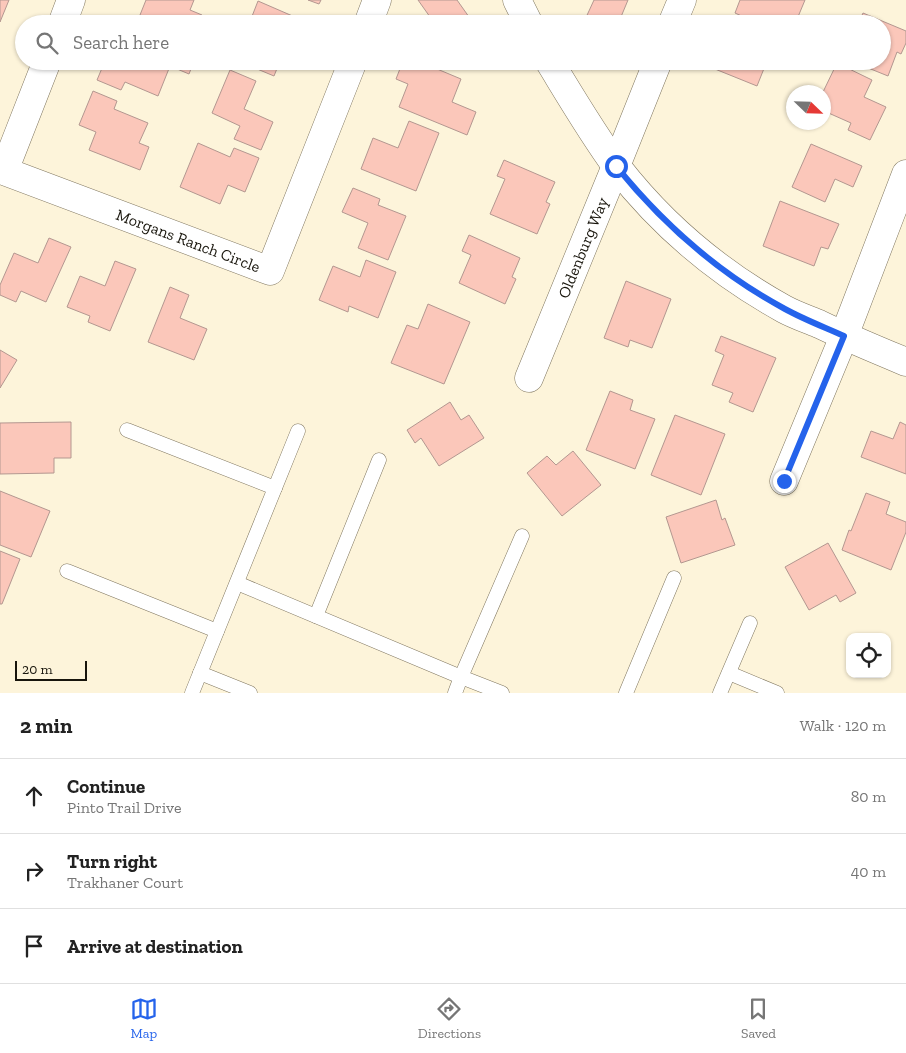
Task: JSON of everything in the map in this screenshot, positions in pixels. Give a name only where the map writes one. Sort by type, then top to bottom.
[{"type":"street","points":[[65,15],[71,0]]},
{"type":"street","points":[[372,15],[378,0]]},
{"type":"street","points":[[517,0],[524,15]]},
{"type":"street","points":[[676,15],[682,0]]},
{"type":"street","name":"Morgans Ranch Circle","points":[[43,70],[4,171],[270,271],[349,70]]},
{"type":"street","points":[[554,70],[589,127],[616,166],[638,192],[689,243],[746,286],[786,309],[906,362]]},
{"type":"street","name":"Oldenburg Way","points":[[529,378],[654,70]]},
{"type":"street","points":[[784,481],[844,336],[906,174]]},
{"type":"lane","points":[[127,430],[275,488]]},
{"type":"lane","points":[[192,693],[298,430]]},
{"type":"lane","points":[[316,616],[379,460]]},
{"type":"lane","points":[[454,693],[522,536]]},
{"type":"lane","points":[[68,571],[217,631]]},
{"type":"lane","points":[[626,693],[674,578]]},
{"type":"lane","points":[[237,583],[502,693]]},
{"type":"lane","points":[[720,693],[750,623]]},
{"type":"lane","points":[[200,673],[250,693]]},
{"type":"lane","points":[[729,673],[777,693]]},
{"type":"building","points":[[0,0],[9,0],[0,22]]},
{"type":"building","points":[[146,0],[194,0],[190,10],[202,15],[140,15]]},
{"type":"building","points":[[308,0],[321,0],[319,4]]},
{"type":"building","points":[[418,0],[457,0],[468,15],[429,15]]},
{"type":"building","points":[[594,0],[628,0],[622,15],[587,15]]},
{"type":"building","points":[[740,0],[805,0],[799,15],[739,15],[735,13]]},
{"type":"building","points":[[258,1],[290,15],[253,15]]},
{"type":"building","points":[[891,25],[906,31],[906,43],[901,54],[897,52],[891,68]]},
{"type":"building","points":[[101,70],[168,70],[158,96],[125,82],[121,90],[97,80]]},
{"type":"building","points":[[180,70],[191,70],[189,74]]},
{"type":"building","points":[[230,70],[256,81],[244,109],[273,122],[261,150],[234,139],[240,126],[212,113]]},
{"type":"building","points":[[260,70],[276,70],[274,76]]},
{"type":"building","points":[[400,70],[440,70],[461,79],[452,102],[476,112],[467,135],[399,107],[408,84],[396,79]]},
{"type":"building","points":[[717,70],[763,70],[757,86]]},
{"type":"building","points":[[834,70],[851,70],[872,80],[864,97],[886,107],[870,140],[848,130],[851,123],[831,114],[831,85],[826,85]]},
{"type":"building","points":[[873,70],[890,70],[888,76]]},
{"type":"building","points":[[93,91],[117,101],[114,109],[148,123],[139,143],[149,147],[140,170],[89,150],[96,132],[79,125]]},
{"type":"building","points":[[409,121],[439,133],[416,191],[361,169],[373,138],[398,148]]},
{"type":"building","points":[[198,143],[230,157],[234,148],[259,158],[245,192],[228,185],[220,204],[180,187]]},
{"type":"building","points":[[811,144],[862,166],[853,187],[835,179],[825,202],[792,187]]},
{"type":"building","points":[[504,160],[555,182],[546,202],[550,204],[537,234],[490,214],[505,179],[497,176]]},
{"type":"building","points":[[353,188],[380,199],[378,205],[406,216],[388,260],[358,248],[368,223],[342,212]]},
{"type":"building","points":[[780,201],[839,224],[828,249],[821,247],[814,266],[763,246]]},
{"type":"building","points":[[469,235],[520,258],[512,277],[516,279],[505,304],[459,283],[471,255],[462,251]]},
{"type":"building","points":[[49,238],[71,247],[46,302],[21,291],[16,302],[0,295],[0,285],[14,253],[38,263]]},
{"type":"building","points":[[366,260],[396,272],[378,318],[349,306],[348,312],[319,300],[333,266],[360,277]]},
{"type":"building","points":[[115,261],[136,269],[110,331],[88,322],[90,316],[67,307],[80,276],[105,286]]},
{"type":"building","points":[[626,281],[671,299],[652,348],[630,340],[628,347],[604,338]]},
{"type":"building","points":[[170,287],[189,295],[180,318],[207,329],[194,360],[148,342]]},
{"type":"building","points":[[428,304],[470,322],[444,384],[391,363],[407,325],[418,329]]},
{"type":"building","points":[[721,336],[776,358],[753,412],[729,402],[733,393],[712,385],[724,355],[715,351]]},
{"type":"building","points":[[0,350],[17,360],[0,388]]},
{"type":"building","points":[[610,391],[633,400],[630,410],[655,419],[635,469],[586,450]]},
{"type":"building","points":[[450,402],[461,420],[469,415],[484,438],[439,466],[421,438],[415,443],[407,430]]},
{"type":"building","points":[[675,415],[725,434],[701,495],[651,475]]},
{"type":"building","points":[[71,422],[71,458],[54,458],[54,473],[0,474],[0,423]]},
{"type":"building","points":[[900,422],[906,425],[906,474],[861,457],[871,431],[893,439]]},
{"type":"building","points":[[573,451],[601,485],[562,516],[527,473],[547,456],[556,465]]},
{"type":"building","points":[[0,491],[50,511],[31,557],[0,545]]},
{"type":"building","points":[[866,493],[890,502],[886,514],[906,522],[906,532],[891,570],[842,550]]},
{"type":"building","points":[[716,500],[722,520],[725,518],[735,545],[681,563],[666,517]]},
{"type":"building","points":[[828,543],[856,593],[840,602],[836,595],[809,610],[785,567]]},
{"type":"building","points":[[0,551],[20,559],[2,604],[0,604]]},
{"type":"route","points":[[616,166],[663,218],[717,266],[746,286],[786,309],[844,336],[784,481]]}]
